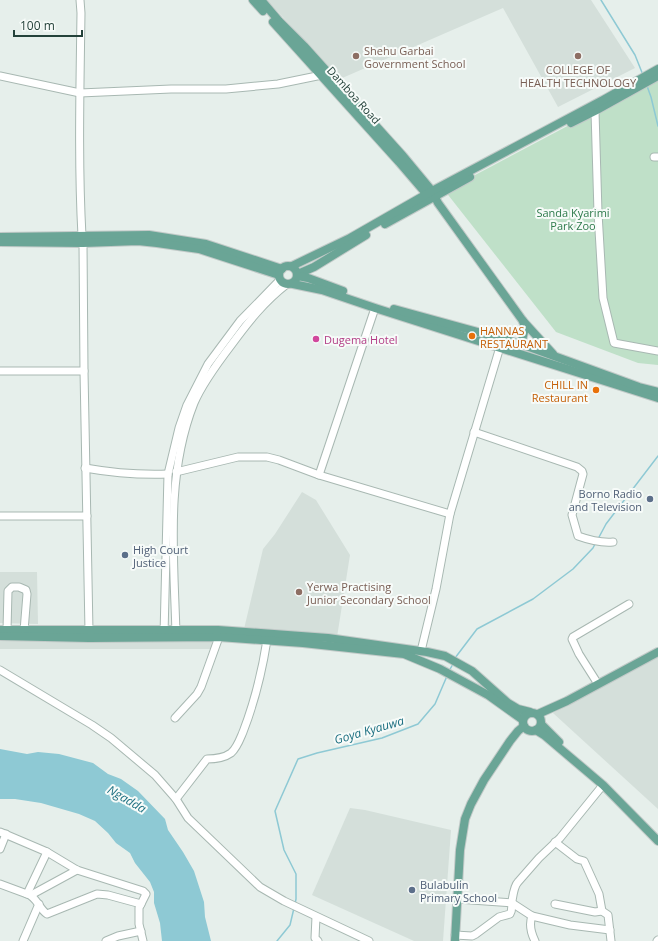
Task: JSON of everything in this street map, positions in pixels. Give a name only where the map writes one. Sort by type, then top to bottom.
[{"type":"main road","name":"Damboa Road","points":[[253,0],[325,73],[403,156],[523,321],[552,354]]},
{"type":"main road","name":"Damboa Road","points":[[260,0],[325,73]]},
{"type":"main road","points":[[284,278],[286,266],[292,266],[432,197],[522,148],[595,111],[658,69]]},
{"type":"main road","points":[[284,278],[297,279],[298,275],[603,100],[638,83],[658,76]]},
{"type":"main road","points":[[0,242],[82,240],[149,235],[206,244],[284,278],[658,398]]},
{"type":"main road","points":[[0,237],[82,240]]},
{"type":"main road","points":[[292,266],[297,271],[298,275]]},
{"type":"main road","points":[[314,266],[312,276],[315,280]]},
{"type":"main road","points":[[298,275],[391,308],[522,344],[639,387],[658,392]]},
{"type":"main road","points":[[522,344],[525,328],[523,321]]},
{"type":"main road","points":[[4,630],[164,634]]},
{"type":"main road","points":[[0,636],[89,638],[218,630],[359,642],[445,656],[472,671],[508,703],[518,709],[533,722],[544,735],[604,785],[658,841]]},
{"type":"main road","points":[[176,633],[267,640],[404,654],[440,669],[533,722]]},
{"type":"main road","points":[[455,938],[460,850],[466,819],[471,804],[484,780],[510,741],[518,731],[567,701],[658,652]]},
{"type":"street","points":[[80,0],[80,204],[82,240],[88,631]]},
{"type":"street","points":[[0,76],[80,93],[171,89],[226,89],[278,84],[325,73]]},
{"type":"street","points":[[595,111],[598,213],[603,298],[614,343],[658,351]]},
{"type":"street","points":[[176,633],[173,512],[176,472],[192,410],[195,402],[219,361],[252,317],[275,293],[284,278]]},
{"type":"street","points":[[164,634],[168,474],[179,428],[187,405],[208,364],[240,322],[284,278]]},
{"type":"street","points":[[319,475],[375,308]]},
{"type":"street","points":[[421,651],[436,590],[450,514],[500,347]]},
{"type":"street","points":[[0,371],[84,371]]},
{"type":"street","points":[[474,432],[577,467],[582,471],[583,474],[581,483],[572,515],[578,536],[587,539],[610,542]]},
{"type":"street","points":[[176,472],[238,457],[267,457],[319,475],[450,514]]},
{"type":"street","points":[[86,468],[124,474],[168,474]]},
{"type":"street","points":[[0,516],[87,516]]},
{"type":"street","points":[[4,630],[8,591],[12,587],[19,587],[26,590],[27,594],[24,631]]},
{"type":"street","points":[[598,684],[579,654],[572,639],[629,604]]},
{"type":"street","points":[[175,718],[197,694],[201,687],[219,636]]},
{"type":"street","points":[[176,799],[207,759],[215,759],[226,756],[232,752],[239,742],[258,690],[267,640]]},
{"type":"street","points":[[0,670],[111,738],[155,775],[176,799],[188,818],[260,886],[309,914],[368,941]]},
{"type":"street","points":[[455,938],[472,936],[499,917],[510,914],[513,908],[512,903],[515,886],[604,785]]},
{"type":"street","points":[[0,849],[3,833],[48,852],[77,870],[143,891],[146,894],[139,908],[138,915],[143,941]]},
{"type":"street","points":[[555,842],[577,859],[584,861],[599,894],[602,911]]},
{"type":"street","points":[[29,895],[48,852]]},
{"type":"street","points":[[29,895],[77,870]]},
{"type":"street","points":[[0,884],[29,895],[47,914],[97,894],[141,904]]},
{"type":"street","points":[[457,899],[512,903],[532,916],[570,925],[610,930]]},
{"type":"street","points":[[23,941],[39,904]]},
{"type":"street","points":[[555,904],[595,912],[602,911],[608,915],[611,941]]},
{"type":"street","points":[[532,916],[530,920],[530,929],[535,941]]},
{"type":"street","points":[[316,917],[315,938],[318,941]]},
{"type":"street","points":[[106,941],[118,936],[141,931]]},
{"type":"shaded area","points":[[267,0],[591,0],[635,68],[558,107],[503,8],[340,79]]},
{"type":"shaded area","name":"Yerwa Practising Junior Secondary School","points":[[302,492],[316,500],[350,555],[337,637],[244,629],[263,549],[275,534]]},
{"type":"shaded area","points":[[0,572],[37,572],[38,624],[0,623]]},
{"type":"shaded area","points":[[215,640],[211,649],[0,649],[0,641]]},
{"type":"shaded area","points":[[658,654],[658,809],[553,713]]},
{"type":"shaded area","points":[[350,808],[365,810],[451,830],[443,941],[414,941],[312,895]]},
{"type":"green space","name":"Sanda Kyarimi Park Zoo","points":[[658,78],[658,365],[638,363],[556,332],[445,191]]},
{"type":"water","name":"Ngadda","points":[[0,749],[27,754],[38,752],[59,754],[93,763],[108,774],[121,779],[138,791],[165,819],[168,830],[194,871],[204,902],[205,917],[211,941],[162,941],[160,923],[154,903],[154,892],[150,882],[135,863],[130,853],[116,843],[95,821],[79,814],[41,803],[15,799],[0,799]]},
{"type":"waterway","name":"Goya Kyauwa","points":[[601,0],[635,55],[643,75]]},
{"type":"waterway","name":"Goya Kyauwa","points":[[647,86],[658,126]]},
{"type":"waterway","name":"Goya Kyauwa","points":[[598,539],[606,524],[658,456]]},
{"type":"waterway","name":"Goya Kyauwa","points":[[455,658],[477,629],[533,599],[573,569],[595,544]]},
{"type":"waterway","name":"Goya Kyauwa","points":[[449,671],[453,664]]},
{"type":"waterway","name":"Goya Kyauwa","points":[[295,904],[296,874],[284,850],[275,811],[298,759],[317,753],[382,738],[418,724],[435,704],[447,676]]},
{"type":"waterway","name":"Goya Kyauwa","points":[[277,941],[290,925],[294,908]]},
{"type":"place","name":"Shehu Garbai Government School","points":[[356,56]]},
{"type":"place","name":"COLLEGE OF HEALTH TECHNOLOGY","points":[[578,56]]},
{"type":"place","name":"HANNAS RESTAURANT","points":[[472,336]]},
{"type":"place","name":"Dugema Hotel","points":[[316,339]]},
{"type":"place","name":"CHILL IN Restaurant","points":[[596,390]]},
{"type":"place","name":"Borno Radio and Television","points":[[650,499]]},
{"type":"place","name":"High Court Justice","points":[[125,555]]},
{"type":"place","name":"Yerwa Practising Junior Secondary School","points":[[299,592]]},
{"type":"place","name":"Bulabulin Primary School","points":[[412,890]]}]
